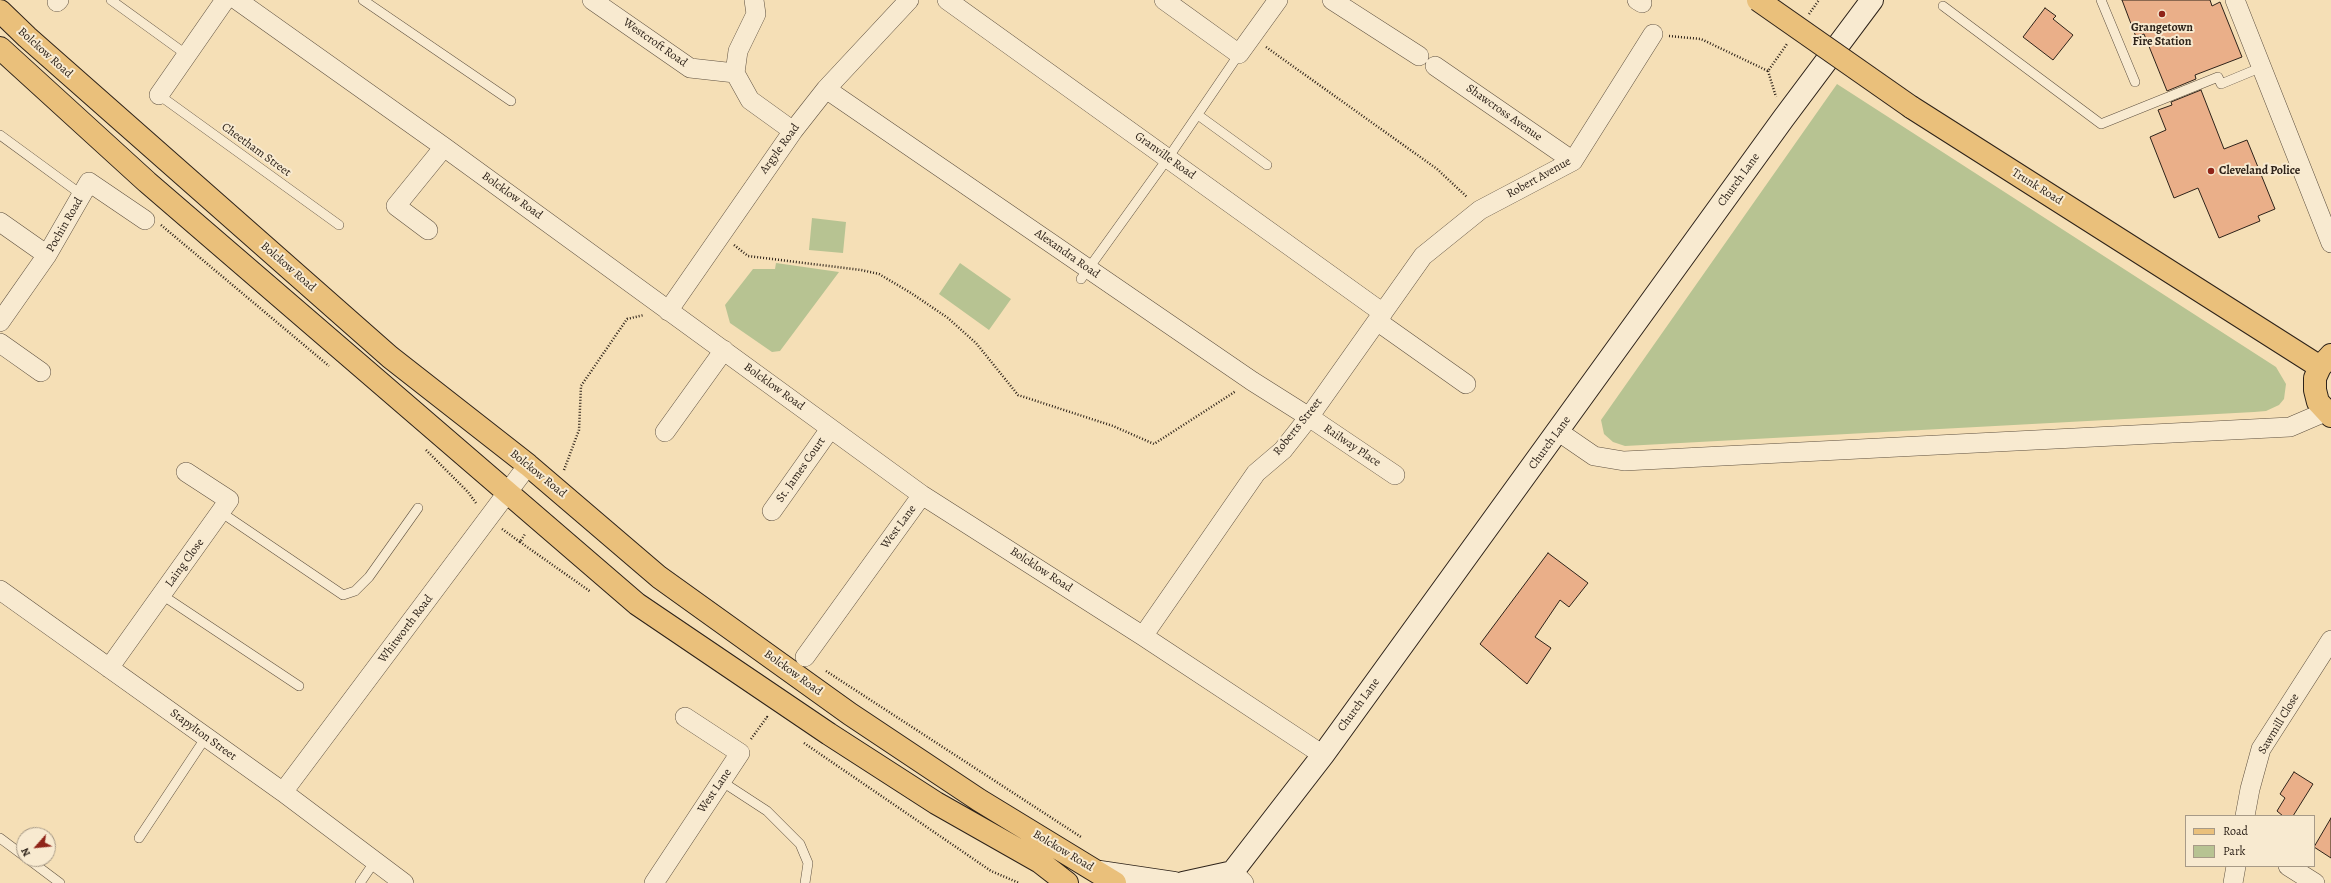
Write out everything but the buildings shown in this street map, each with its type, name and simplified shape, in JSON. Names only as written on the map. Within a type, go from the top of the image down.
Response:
[{"type":"main road","name":"Trunk Road","points":[[1758,0],[1911,107],[2325,361]]},
{"type":"main road","name":"Bolckow Road","points":[[0,11],[27,38],[390,357],[528,465],[659,577],[850,714],[979,800],[1108,878]]},
{"type":"main road","name":"Bolckow Road","points":[[0,48],[147,182],[637,604],[843,743],[936,803],[1040,862],[1067,883]]},
{"type":"main road","points":[[2325,361],[2315,378],[2315,390],[2318,402],[2328,414]]},
{"type":"street","points":[[159,95],[225,0]]},
{"type":"street","name":"Bolcklow Road","points":[[237,0],[656,300],[668,311],[724,350],[922,495],[1143,636],[1323,755]]},
{"type":"street","name":"Westcroft Road","points":[[592,0],[690,68],[736,73]]},
{"type":"street","points":[[754,0],[756,14],[738,50],[736,73],[750,100],[793,131]]},
{"type":"street","name":"Argyle Road","points":[[668,311],[720,234],[793,131],[826,89],[909,0]]},
{"type":"street","name":"Granville Road","points":[[946,0],[1168,158],[1380,317],[1466,384]]},
{"type":"street","points":[[1164,0],[1239,54],[1278,0]]},
{"type":"street","name":"Shawcross Avenue","points":[[1332,0],[1427,61],[1573,161]]},
{"type":"street","name":"Church Lane","points":[[1234,879],[1559,432],[1783,119],[1872,0]]},
{"type":"street","points":[[2235,0],[2331,243]]},
{"type":"street","name":"Robert Avenue","points":[[1423,256],[1480,210],[1573,161],[1653,34]]},
{"type":"street","name":"Alexandra Road","points":[[826,89],[1084,274],[1252,382],[1309,416]]},
{"type":"street","points":[[428,230],[396,206],[444,147]]},
{"type":"street","name":"Pochin Road","points":[[0,322],[47,255],[89,182],[145,220]]},
{"type":"street","points":[[0,222],[47,255]]},
{"type":"street","name":"Roberts Street","points":[[1143,636],[1256,473],[1283,450],[1423,256]]},
{"type":"street","points":[[0,343],[41,372]]},
{"type":"street","points":[[665,432],[724,350]]},
{"type":"street","points":[[1559,432],[1594,456],[1624,461],[2290,427],[2328,414]]},
{"type":"street","name":"Railway Place","points":[[1309,416],[1395,475]]},
{"type":"street","name":"St. James Court","points":[[772,511],[830,428]]},
{"type":"street","name":"Whitworth Road","points":[[283,792],[528,465]]},
{"type":"street","name":"Laing Close","points":[[110,668],[230,500],[186,472]]},
{"type":"street","name":"West Lane","points":[[805,657],[922,495]]},
{"type":"street","name":"Stapylton Street","points":[[0,590],[283,792],[404,883]]},
{"type":"street","name":"Sawmill Close","points":[[2245,815],[2261,749],[2331,640]]},
{"type":"street","points":[[685,717],[740,753]]},
{"type":"street","name":"West Lane","points":[[654,883],[740,753]]},
{"type":"street","points":[[2233,883],[2236,867]]},
{"type":"street","points":[[2290,867],[2314,883]]},
{"type":"street","points":[[1108,878],[1174,883]]},
{"type":"street","points":[[1183,883],[1234,879]]},
{"type":"lane","points":[[112,0],[187,55]]},
{"type":"lane","points":[[363,0],[511,101]]},
{"type":"lane","points":[[2101,0],[2135,82]]},
{"type":"lane","points":[[1943,6],[2101,124],[2218,77],[2221,84],[2262,67]]},
{"type":"lane","points":[[1084,274],[1168,158],[1239,54]]},
{"type":"lane","name":"Cheetham Street","points":[[159,95],[339,224]]},
{"type":"lane","points":[[1198,114],[1266,165]]},
{"type":"lane","points":[[0,135],[82,195]]},
{"type":"lane","points":[[222,513],[343,595],[355,591],[369,577],[418,508]]},
{"type":"lane","points":[[162,595],[299,686]]},
{"type":"lane","points":[[139,838],[206,737]]},
{"type":"lane","points":[[721,781],[767,811],[800,844],[808,863],[805,883]]},
{"type":"lane","points":[[0,838],[16,850]]},
{"type":"lane","points":[[360,883],[375,861]]},
{"type":"lane","points":[[39,867],[60,883]]},
{"type":"path","points":[[1805,19],[1819,0]]},
{"type":"path","points":[[1653,34],[1701,39],[1768,71],[1791,38]]},
{"type":"path","points":[[1252,37],[1437,169],[1480,210]]},
{"type":"path","points":[[720,234],[748,256],[861,270],[878,274],[911,293],[948,318],[976,342],[1018,395],[1113,426],[1154,444],[1252,382]]},
{"type":"path","points":[[805,657],[1082,838]]},
{"type":"path","points":[[740,753],[767,717],[774,722]]},
{"type":"path","points":[[800,740],[991,871],[1019,883]]},
{"type":"green space","points":[[1837,84],[2276,367],[2286,384],[2284,399],[2279,405],[2266,411],[2254,412],[1625,446],[1613,442],[1604,434],[1601,420]]},
{"type":"green space","points":[[812,218],[846,222],[843,253],[809,250]]},
{"type":"green space","points":[[776,263],[839,272],[780,351],[772,352],[730,323],[725,305],[753,269],[775,269]]},
{"type":"green space","points":[[960,263],[1011,299],[989,330],[939,294]]},
{"type":"place","name":"Grangetown Fire Station","points":[[2162,14]]},
{"type":"place","name":"Cleveland Police","points":[[2211,171]]}]
